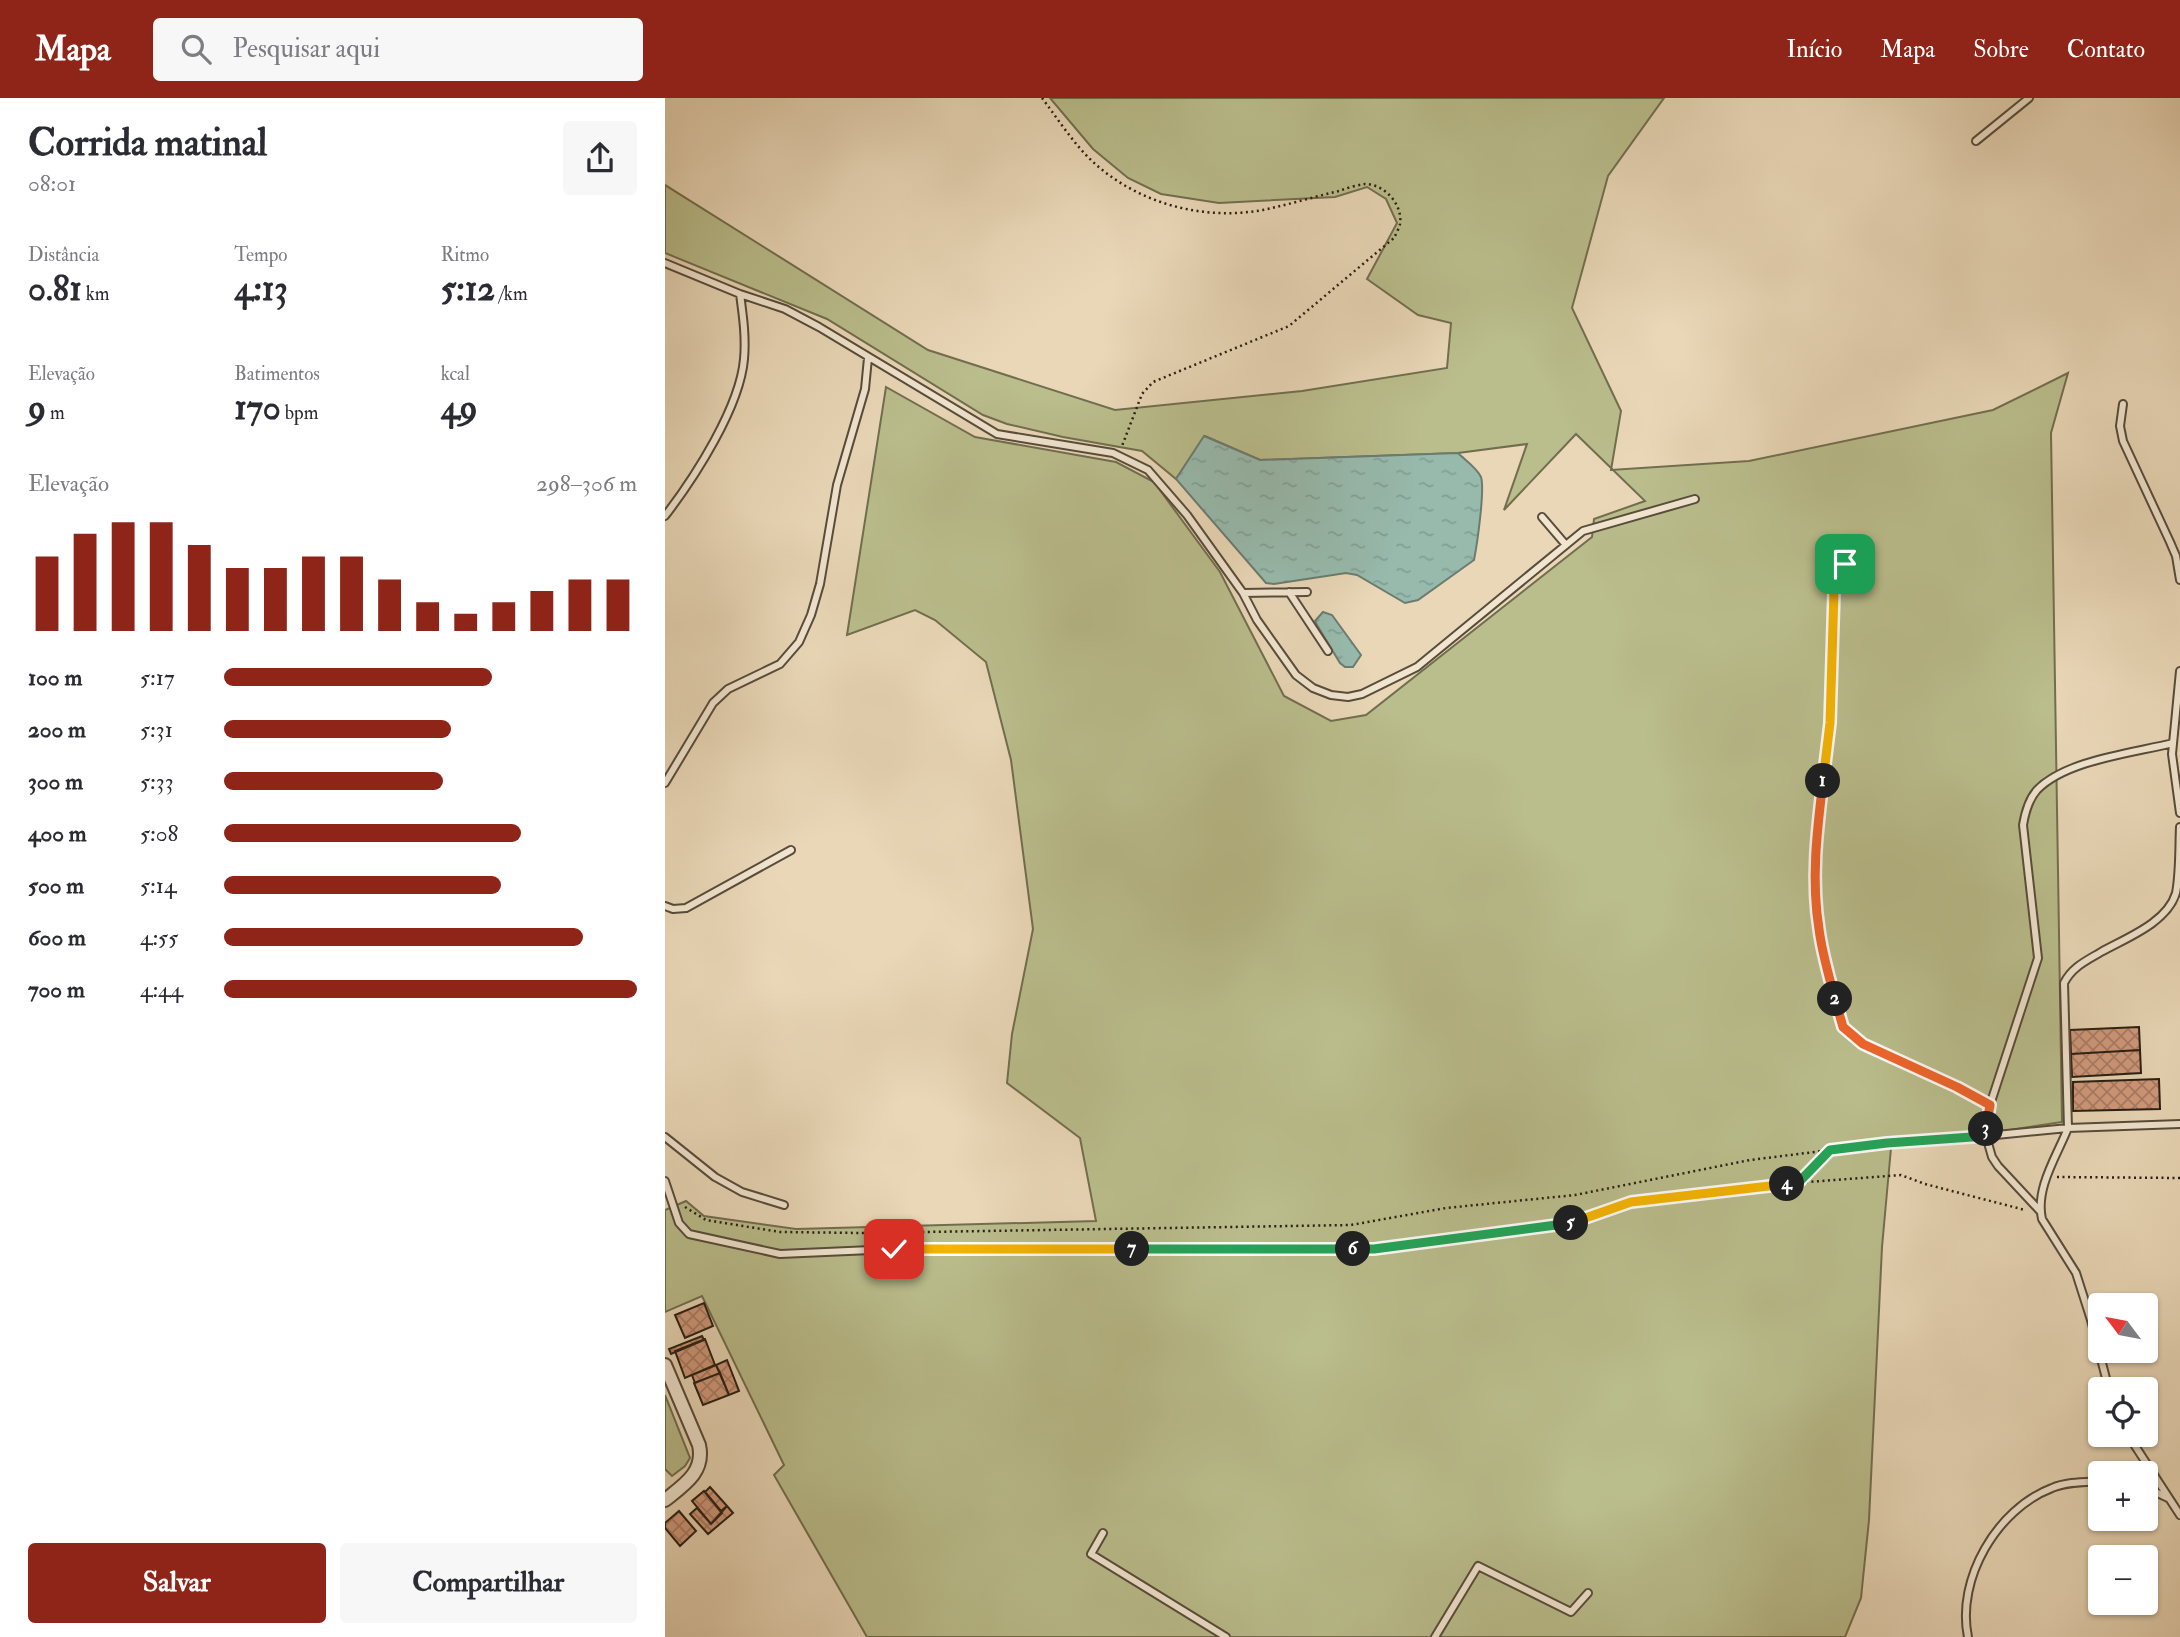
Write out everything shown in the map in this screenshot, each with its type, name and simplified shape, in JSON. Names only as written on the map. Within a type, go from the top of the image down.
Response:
[{"type":"street","points":[[665,1365],[702,1458],[698,1470],[665,1500]]},
{"type":"lane","points":[[1976,141],[2029,98]]},
{"type":"lane","points":[[665,263],[740,294],[785,309],[997,434],[1119,456],[1148,470],[1187,515],[1243,593],[1257,620],[1296,676],[1313,688],[1331,695],[1348,697],[1362,694],[1417,667],[1583,531],[1695,499]]},
{"type":"lane","points":[[665,516],[700,464],[728,414],[739,385],[745,338],[740,294]]},
{"type":"lane","points":[[665,783],[713,704],[728,689],[780,664],[799,642],[820,584],[837,485],[865,388],[869,358]]},
{"type":"lane","points":[[2123,404],[2120,426],[2123,440],[2173,549],[2180,580]]},
{"type":"lane","points":[[1542,517],[1566,545]]},
{"type":"lane","points":[[1853,555],[1845,564],[1834,591],[1830,723],[1815,847],[1819,930],[1837,1012],[1843,1027],[1863,1044],[1990,1105]]},
{"type":"lane","points":[[1289,592],[1328,651]]},
{"type":"lane","points":[[1243,593],[1307,592]]},
{"type":"lane","points":[[2180,671],[2173,743],[2173,774],[2180,813]]},
{"type":"lane","points":[[2040,1211],[1998,1166],[1992,1157],[1986,1136],[1990,1105],[2038,958],[2023,825],[2038,788],[2069,768],[2173,743]]},
{"type":"lane","points":[[2106,1377],[2075,1273],[2042,1219],[2040,1211],[2040,1197],[2069,1128],[2064,983],[2077,965],[2153,923],[2167,909],[2176,895],[2178,884],[2180,827]]},
{"type":"lane","points":[[665,906],[673,909],[686,908],[791,850]]},
{"type":"lane","points":[[1986,1136],[2069,1128],[2180,1124]]},
{"type":"lane","points":[[665,1137],[715,1177],[742,1192],[784,1205]]},
{"type":"lane","points":[[665,1181],[679,1223],[693,1237],[780,1254],[894,1249],[1374,1249],[1563,1225],[1631,1202],[1785,1184]]},
{"type":"lane","points":[[2136,1447],[2180,1514]]},
{"type":"lane","points":[[1968,1637],[1965,1610],[1968,1591],[1993,1534],[2021,1504],[2038,1494],[2055,1486],[2088,1482]]},
{"type":"lane","points":[[2158,1493],[2170,1499]]},
{"type":"lane","points":[[1104,1533],[1091,1554],[1227,1637]]},
{"type":"lane","points":[[1435,1637],[1478,1566],[1571,1612],[1588,1593]]},
{"type":"path","points":[[1042,98],[1093,162],[1122,183],[1162,203],[1201,211],[1243,212],[1268,209],[1363,184],[1388,193],[1400,212],[1400,224],[1394,238],[1289,326],[1153,382],[1142,394],[1119,456]]},
{"type":"path","points":[[669,1193],[691,1212],[706,1220],[780,1232],[1351,1225],[1446,1208],[1575,1195],[1750,1160],[1887,1143],[1986,1136]]},
{"type":"path","points":[[1798,1183],[1830,1150]]},
{"type":"path","points":[[1785,1184],[1901,1175],[2024,1210],[2040,1211]]},
{"type":"path","points":[[2048,1177],[2180,1178]]},
{"type":"green space","points":[[1050,98],[1664,98],[1608,176],[1572,308],[1621,411],[1611,468],[1576,434],[1504,510],[1527,444],[1458,453],[1260,460],[1205,436],[1176,479],[1142,451],[1063,437],[1007,424],[983,415],[827,319],[665,253],[665,185],[928,350],[1115,410],[1302,391],[1447,368],[1451,323],[1418,315],[1367,279],[1397,223],[1386,199],[1367,187],[1335,197],[1219,203],[1161,194],[1128,178],[1093,149]]},
{"type":"green space","points":[[2068,373],[2051,433],[2062,1122],[1891,1148],[1882,1247],[1869,1520],[1861,1598],[1845,1637],[867,1637],[774,1475],[784,1465],[702,1296],[665,1312],[665,1210],[686,1201],[704,1216],[796,1229],[1096,1221],[1080,1138],[1007,1083],[1012,1034],[1033,929],[1011,760],[986,662],[935,620],[915,610],[847,635],[886,387],[975,437],[1116,462],[1154,482],[1220,572],[1284,696],[1331,721],[1366,715],[1592,537],[1594,519],[1645,501],[1613,470],[1749,461],[1993,410]]},
{"type":"green space","points":[[665,1395],[690,1458],[685,1466],[672,1476],[665,1469]]},
{"type":"water","points":[[1204,436],[1260,460],[1458,453],[1481,477],[1479,531],[1474,560],[1418,600],[1405,603],[1357,575],[1346,573],[1266,583],[1176,479]]},
{"type":"water","points":[[1323,612],[1332,615],[1361,655],[1353,667],[1345,667],[1340,663],[1317,625],[1315,621]]},
{"type":"building","points":[[2139,1027],[2140,1050],[2071,1054],[2070,1030]]},
{"type":"building","points":[[2140,1050],[2141,1073],[2072,1077],[2071,1054]]},
{"type":"building","points":[[2159,1079],[2160,1109],[2073,1111],[2073,1082]]},
{"type":"building","points":[[704,1303],[713,1326],[685,1338],[675,1315]]},
{"type":"building","points":[[702,1336],[704,1340],[671,1354],[669,1349]]},
{"type":"building","points":[[705,1339],[715,1365],[685,1378],[675,1351]]},
{"type":"building","points":[[727,1360],[739,1391],[729,1395],[716,1365]]},
{"type":"building","points":[[716,1365],[720,1373],[695,1383],[692,1375]]},
{"type":"building","points":[[720,1373],[729,1395],[703,1405],[694,1383]]},
{"type":"building","points":[[710,1487],[727,1506],[721,1511],[705,1492]]},
{"type":"building","points":[[704,1491],[722,1513],[711,1524],[692,1501]]},
{"type":"building","points":[[727,1506],[733,1513],[708,1534],[690,1514],[697,1508],[711,1524]]},
{"type":"building","points":[[679,1511],[696,1531],[680,1546],[665,1528],[665,1523]]},
{"type":"route","points":[[894,1249],[1374,1249],[1563,1225],[1631,1202],[1798,1183],[1830,1150],[1986,1136],[1990,1105],[1863,1044],[1843,1027],[1837,1012],[1819,930],[1815,847],[1830,723],[1834,591],[1845,564]]}]
